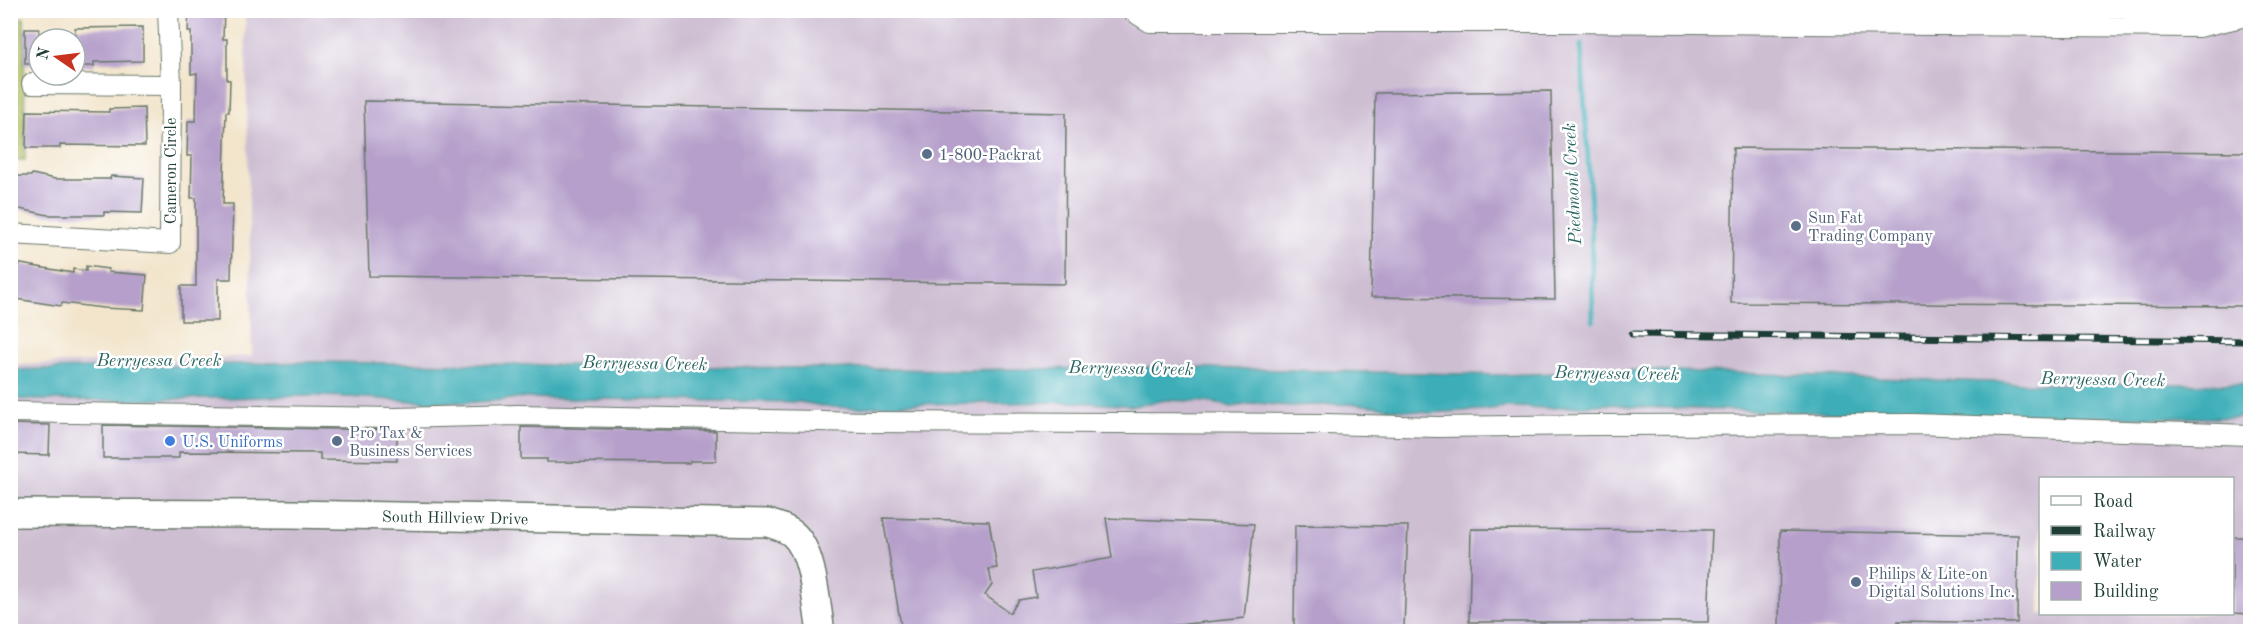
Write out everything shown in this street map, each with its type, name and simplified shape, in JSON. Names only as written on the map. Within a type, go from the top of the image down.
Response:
[{"type":"street","name":"Cameron Circle","points":[[10,234],[170,243],[171,85],[168,10]]},
{"type":"street","points":[[1131,10],[1150,21],[2199,27],[2250,15]]},
{"type":"street","points":[[87,84],[171,85]]},
{"type":"street","points":[[10,412],[396,418],[518,415],[868,422],[1315,424],[1437,428],[1591,424],[1914,424],[2250,435]]},
{"type":"street","name":"South Hillview Drive","points":[[10,513],[290,514],[768,523],[788,531],[802,544],[808,556],[821,632]]},
{"type":"shaded area","points":[[245,11],[2250,11],[2250,631],[11,631],[10,365],[252,356]]},
{"type":"green space","points":[[10,18],[24,18],[25,160],[11,160]]},
{"type":"water","name":"Berryessa Creek","points":[[311,362],[958,370],[1158,367],[1503,375],[1644,370],[2052,384],[2228,384],[2250,385],[2250,418],[2074,417],[2036,419],[1632,407],[1611,404],[1551,408],[1504,407],[1429,413],[1355,404],[1286,406],[1257,403],[1232,407],[1209,402],[1166,400],[1133,406],[1076,402],[904,404],[858,408],[828,407],[800,402],[517,398],[466,402],[312,396],[124,400],[11,399],[11,370]]},
{"type":"building","points":[[189,10],[224,10],[223,39],[227,39],[227,80],[230,80],[229,112],[226,112],[223,204],[233,204],[231,279],[218,279],[218,321],[181,321],[181,286],[196,286],[196,198],[191,198],[192,156],[187,156],[188,121],[196,121],[197,73],[191,74]]},
{"type":"building","points":[[143,27],[143,61],[94,62],[94,66],[87,66],[87,28]]},
{"type":"building","points":[[25,29],[27,29],[27,64],[25,64]]},
{"type":"building","points":[[1551,91],[1555,299],[1371,297],[1375,93]]},
{"type":"building","points":[[364,101],[1066,113],[1065,284],[369,276]]},
{"type":"building","points":[[144,108],[145,146],[60,145],[60,148],[26,148],[27,111],[109,112],[109,109]]},
{"type":"building","points":[[1733,148],[2250,152],[2250,306],[1731,303]]},
{"type":"building","points":[[32,174],[55,179],[110,179],[111,176],[144,178],[142,213],[104,212],[104,215],[48,215],[10,207],[10,176],[31,176]]},
{"type":"building","points":[[10,262],[73,273],[73,269],[86,271],[86,266],[108,269],[108,272],[147,275],[144,310],[62,303],[61,306],[10,298]]},
{"type":"building","points":[[10,424],[50,425],[49,455],[10,454]]},
{"type":"building","points":[[103,425],[397,430],[397,461],[320,460],[320,453],[179,452],[179,458],[103,458]]},
{"type":"building","points":[[521,427],[716,431],[716,461],[690,461],[689,463],[547,462],[547,459],[521,459]]},
{"type":"building","points":[[883,518],[989,521],[997,568],[989,569],[992,585],[985,595],[1010,613],[1019,600],[1036,597],[1032,572],[1112,558],[1106,518],[1254,524],[1244,618],[1108,632],[902,632]]},
{"type":"building","points":[[1295,525],[1408,526],[1404,627],[1357,632],[1294,632]]},
{"type":"building","points":[[1471,529],[1712,530],[1708,622],[1469,622]]},
{"type":"building","points":[[1780,531],[2018,535],[2017,623],[1898,621],[1898,630],[1779,628]]},
{"type":"building","points":[[2234,537],[2250,537],[2250,614],[2234,613]]},
{"type":"waterway","name":"Piedmont Creek","points":[[1581,45],[1591,207],[1593,321]]},
{"type":"railway","points":[[1632,334],[2250,341]]},
{"type":"place","name":"1-800-Packrat","points":[[927,154]]},
{"type":"place","name":"Sun Fat Trading Company","points":[[1796,226]]},
{"type":"place","name":"U.S. Uniforms","points":[[170,441]]},
{"type":"place","name":"Pro Tax & Business Services","points":[[337,441]]},
{"type":"place","name":"Philips & Lite-on Digital Solutions Inc.","points":[[1856,582]]}]
